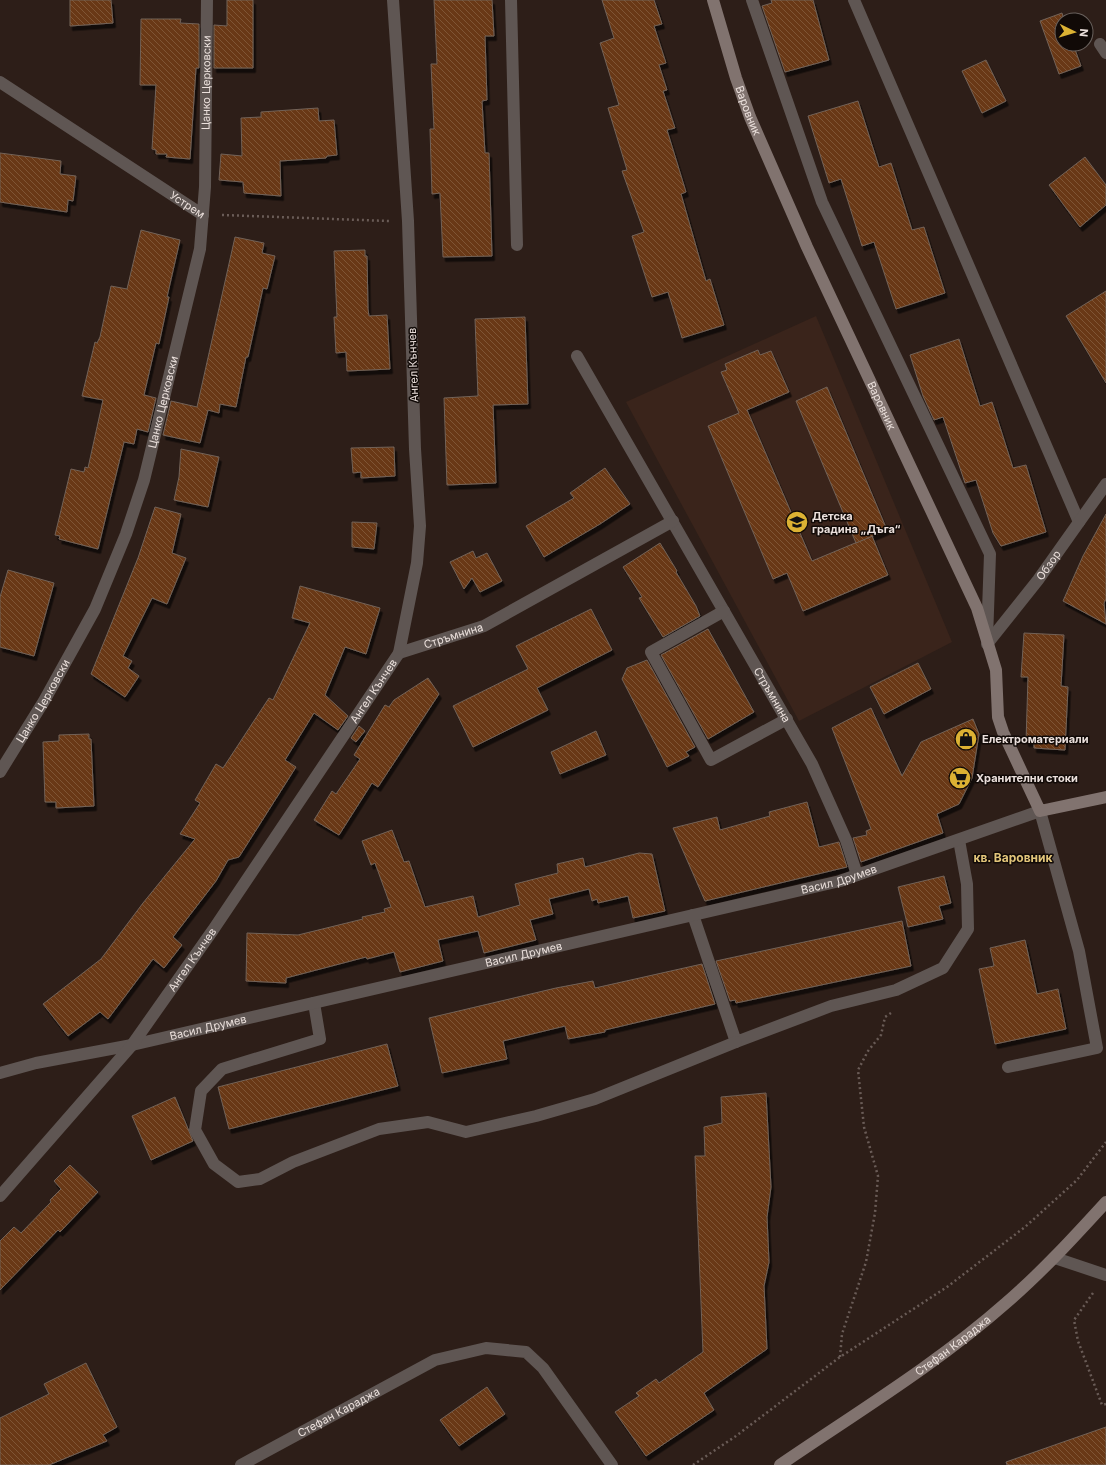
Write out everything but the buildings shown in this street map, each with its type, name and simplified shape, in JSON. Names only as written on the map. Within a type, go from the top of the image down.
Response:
[{"type":"street","name":"Цанко Церковски","points":[[0,772],[44,701],[96,609],[126,534],[150,457],[200,249],[203,215],[207,0]]},
{"type":"street","name":"Ангел Кънчев","points":[[0,1196],[132,1045],[213,930],[399,654],[409,613],[417,563],[420,526],[415,449],[408,221],[394,0]]},
{"type":"street","points":[[511,0],[518,245]]},
{"type":"street","name":"Варовник","points":[[713,0],[736,78],[750,117],[807,247],[977,608],[996,670],[998,717],[1040,811]]},
{"type":"street","points":[[752,0],[822,202],[990,554],[987,644]]},
{"type":"street","points":[[854,0],[1079,522]]},
{"type":"street","name":"Устрем","points":[[0,82],[203,215]]},
{"type":"street","name":"Стръмнина","points":[[577,356],[812,764],[846,840],[858,875]]},
{"type":"street","name":"Обзор","points":[[987,644],[1038,580],[1106,484]]},
{"type":"street","name":"Стръмнина","points":[[399,654],[484,626],[672,521]]},
{"type":"street","points":[[724,610],[651,652],[711,760],[787,719]]},
{"type":"street","name":"Васил Друмев","points":[[0,1073],[36,1063],[132,1045],[840,881],[1040,811],[1106,798]]},
{"type":"street","points":[[1008,1067],[1097,1048],[1080,951],[1040,811]]},
{"type":"street","points":[[314,1003],[320,1039],[222,1069],[201,1091],[196,1130],[214,1164],[238,1182],[260,1178],[293,1162],[379,1130],[428,1122],[466,1132],[536,1116],[595,1099],[736,1042],[831,1006],[896,990],[943,968],[968,929],[967,884],[960,840]]},
{"type":"street","points":[[693,915],[736,1042]]},
{"type":"street","name":"Стефан Караджа","points":[[780,1465],[927,1366],[1006,1304],[1055,1258],[1106,1202]]},
{"type":"street","points":[[1055,1258],[1106,1275]]},
{"type":"street","name":"Стефан Караджа","points":[[241,1465],[435,1360],[486,1348],[526,1352],[543,1368],[612,1465]]},
{"type":"path","name":"Устрем","points":[[203,215],[408,221]]},
{"type":"path","points":[[840,1357],[842,1334],[866,1262],[875,1213],[878,1176],[864,1127],[858,1070],[868,1051],[881,1035],[885,1017],[896,1010]]},
{"type":"path","points":[[693,1465],[736,1436],[840,1357],[947,1287],[1025,1227],[1077,1180],[1106,1142]]},
{"type":"path","points":[[1096,1291],[1091,1294],[1074,1320],[1078,1341],[1102,1405],[1106,1404]]},
{"type":"shaded area","name":"Детска градина „Дъга“","points":[[816,316],[952,642],[799,721],[626,402]]},
{"type":"place","name":"Детска градина „Дъга“","points":[[797,522]]},
{"type":"place","name":"Електроматериали","points":[[966,739]]},
{"type":"place","name":"Хранителни стоки","points":[[960,778]]},
{"type":"district","name":"кв. Варовник","points":[[1013,858]]}]
